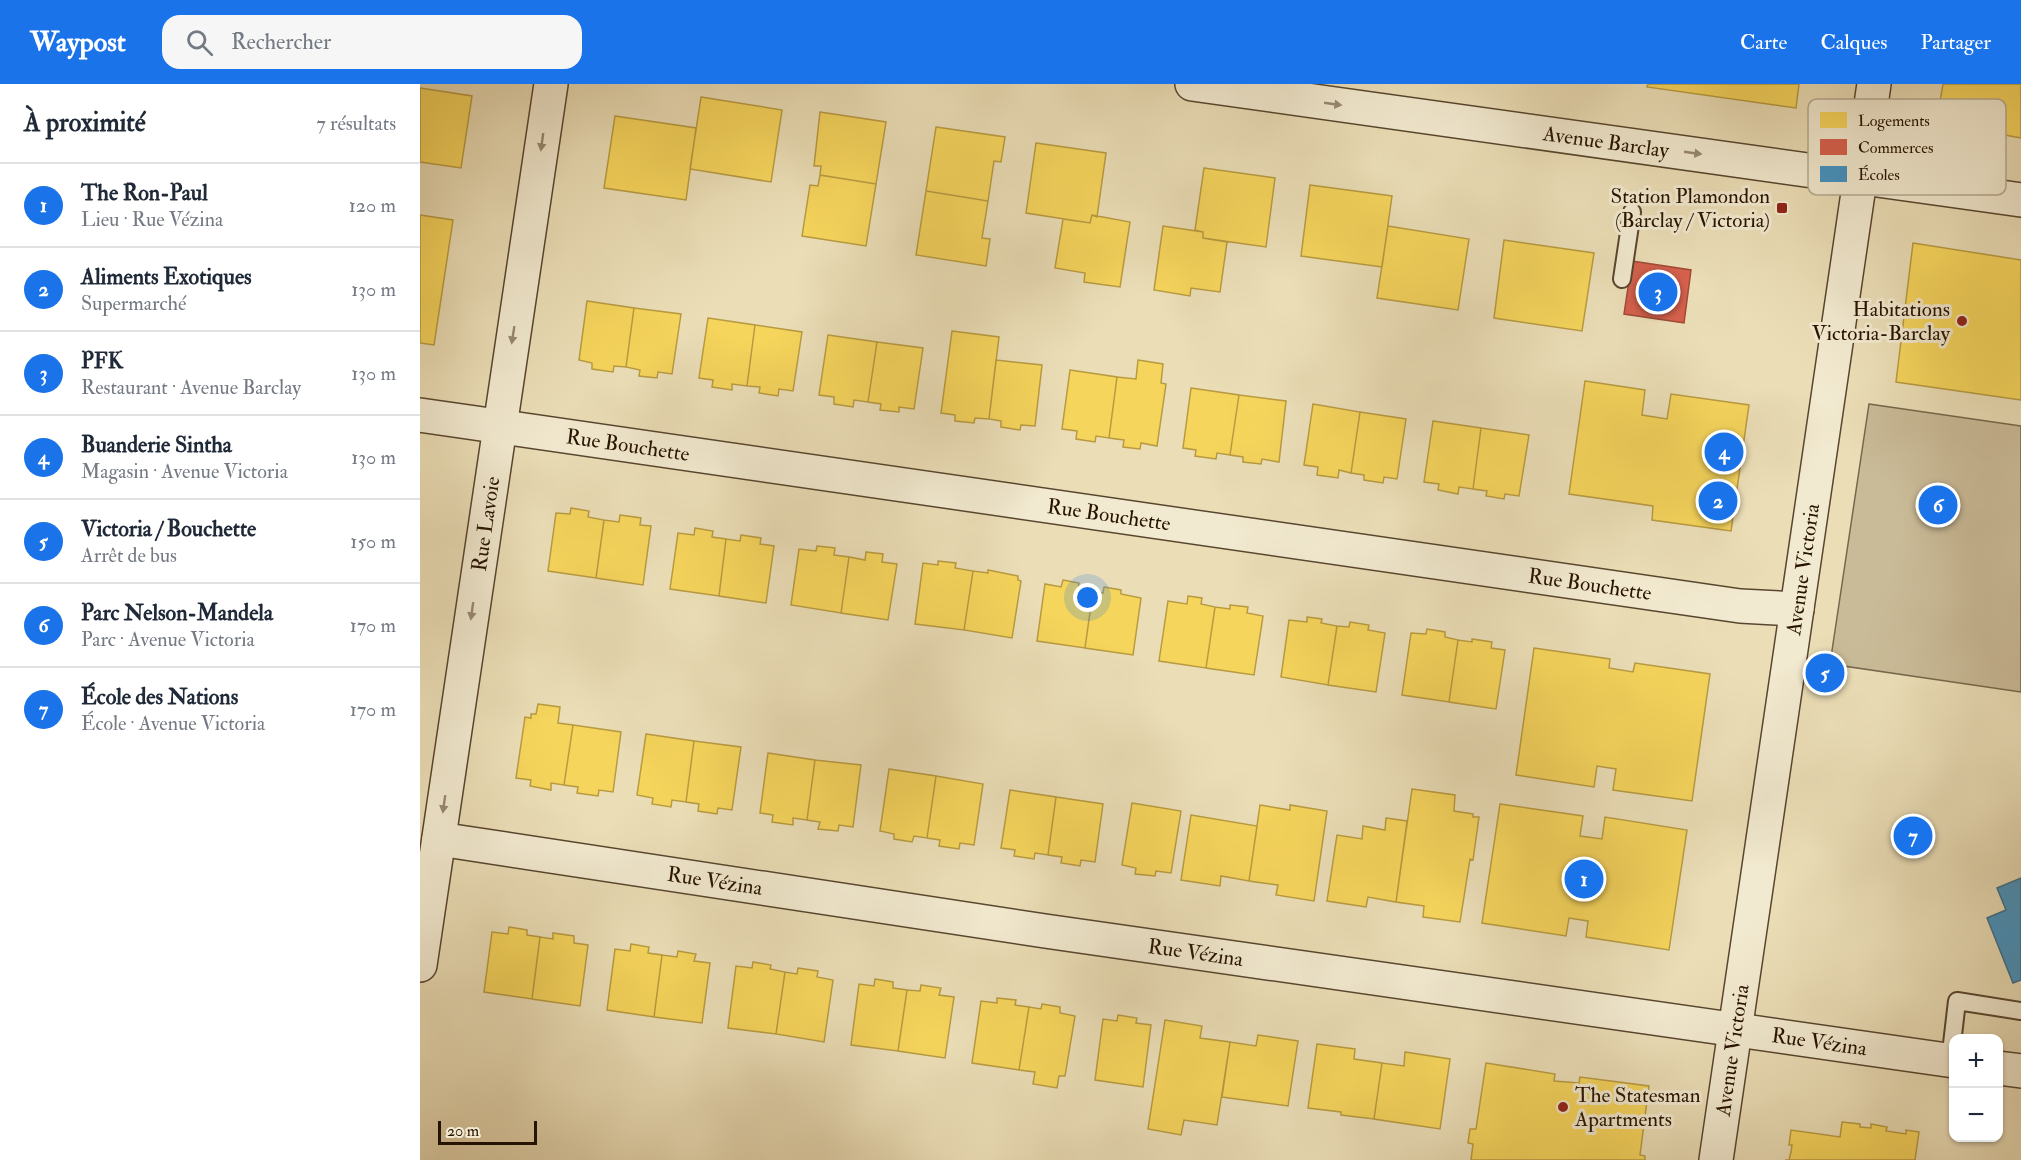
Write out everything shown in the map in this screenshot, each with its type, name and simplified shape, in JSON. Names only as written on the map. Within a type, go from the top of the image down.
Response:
[{"type":"street","name":"Rue Lavoie","points":[[420,965],[550,84]]},
{"type":"street","name":"Avenue Barclay","points":[[1192,84],[1808,171]]},
{"type":"street","name":"Avenue Victoria","points":[[1872,99],[1874,84]]},
{"type":"street","name":"Avenue Victoria","points":[[1716,1160],[1858,195]]},
{"type":"street","name":"Avenue Barclay","points":[[1984,195],[2021,200]]},
{"type":"street","name":"Rue Bouchette","points":[[420,415],[1740,606],[1797,609]]},
{"type":"street","name":"Rue Vézina","points":[[439,839],[1045,931],[1949,1061]]},
{"type":"street","points":[[2003,1069],[2021,1071]]},
{"type":"lane","points":[[1622,279],[1632,212]]},
{"type":"lane","points":[[1954,1034],[1957,1001],[2021,1011]]},
{"type":"shaded area","points":[[1869,404],[2021,426],[2021,692],[1830,664]]},
{"type":"building: Logements","points":[[1648,84],[1799,84],[1796,108],[1647,87]]},
{"type":"building: Logements","points":[[1943,84],[2021,84],[2021,138],[2006,135],[2006,99],[1940,99]]},
{"type":"building: Logements","points":[[420,88],[472,96],[461,168],[420,162]]},
{"type":"building: Logements","points":[[701,97],[782,110],[771,182],[690,169]]},
{"type":"building: Logements","points":[[820,112],[886,122],[876,184],[820,175],[821,166],[814,166]]},
{"type":"building: Logements","points":[[615,116],[696,128],[686,200],[604,188]]},
{"type":"building: Logements","points":[[936,127],[1005,137],[1001,162],[994,161],[988,201],[926,191]]},
{"type":"building: Logements","points":[[1036,143],[1106,153],[1097,217],[1092,215],[1090,223],[1026,213]]},
{"type":"building: Logements","points":[[1204,168],[1275,178],[1266,247],[1203,238],[1203,232],[1195,230]]},
{"type":"building: Logements","points":[[820,175],[876,184],[866,246],[802,236],[810,185],[818,186]]},
{"type":"building: Logements","points":[[1310,185],[1392,196],[1382,267],[1301,256]]},
{"type":"building: Logements","points":[[926,191],[988,201],[982,238],[990,239],[986,266],[916,255]]},
{"type":"building: Logements","points":[[420,215],[453,220],[434,345],[420,343]]},
{"type":"building: Logements","points":[[1092,215],[1130,222],[1120,287],[1084,282],[1085,273],[1055,268],[1063,219],[1090,223]]},
{"type":"building: Logements","points":[[1163,226],[1203,232],[1203,238],[1227,242],[1220,292],[1191,288],[1190,296],[1154,290]]},
{"type":"building: Logements","points":[[1388,226],[1469,239],[1458,310],[1377,298]]},
{"type":"building: Logements","points":[[1504,240],[1594,253],[1582,331],[1494,318]]},
{"type":"building: Logements","name":"Habitations Victoria-Barclay","points":[[1913,243],[2021,260],[2021,400],[1896,382]]},
{"type":"building: Logements","points":[[587,301],[634,308],[626,367],[614,366],[613,372],[592,369],[592,363],[579,360]]},
{"type":"building: Logements","points":[[634,308],[681,314],[672,374],[658,372],[657,378],[639,376],[640,370],[626,367]]},
{"type":"building: Logements","points":[[708,318],[755,325],[747,386],[732,384],[732,390],[712,387],[713,380],[699,378]]},
{"type":"building: Logements","points":[[755,325],[802,332],[793,391],[779,389],[778,396],[759,393],[760,387],[747,386]]},
{"type":"building: Logements","points":[[952,331],[999,337],[989,419],[975,418],[974,423],[955,421],[955,415],[941,413]]},
{"type":"building: Logements","points":[[828,335],[877,342],[868,402],[854,400],[853,407],[834,404],[834,397],[819,395]]},
{"type":"building: Logements","points":[[877,342],[923,348],[914,409],[899,407],[899,412],[880,410],[881,404],[868,402]]},
{"type":"building: Logements","points":[[996,360],[1042,365],[1035,426],[1021,425],[1020,430],[1001,427],[1001,421],[989,419]]},
{"type":"building: Logements","points":[[1138,360],[1163,364],[1161,383],[1166,384],[1157,446],[1141,443],[1140,449],[1123,447],[1124,440],[1109,438],[1117,377],[1136,379]]},
{"type":"building: Logements","points":[[1070,370],[1117,377],[1109,438],[1096,436],[1095,442],[1076,439],[1077,431],[1062,429]]},
{"type":"building: Logements","points":[[1585,381],[1645,390],[1642,415],[1667,419],[1671,394],[1749,405],[1731,531],[1652,520],[1653,506],[1569,494]]},
{"type":"building: Logements","points":[[1191,388],[1239,395],[1230,455],[1217,453],[1216,459],[1195,456],[1196,450],[1183,448]]},
{"type":"building: Logements","points":[[1239,395],[1286,401],[1279,462],[1262,459],[1261,464],[1243,462],[1243,457],[1230,455]]},
{"type":"building: Logements","points":[[1313,404],[1360,412],[1351,473],[1339,470],[1338,478],[1317,475],[1318,467],[1304,465]]},
{"type":"building: Logements","points":[[1360,412],[1406,419],[1397,479],[1384,477],[1383,483],[1364,480],[1364,475],[1351,473]]},
{"type":"building: Logements","points":[[1433,421],[1481,428],[1473,489],[1459,487],[1458,494],[1438,490],[1439,484],[1424,482]]},
{"type":"building: Logements","points":[[1481,428],[1529,435],[1519,496],[1505,494],[1504,499],[1486,496],[1487,491],[1473,489]]},
{"type":"building: Logements","points":[[571,508],[589,511],[588,517],[604,520],[596,578],[548,571],[556,513],[570,514]]},
{"type":"building: Logements","points":[[620,515],[641,518],[640,525],[651,526],[643,585],[596,578],[604,520],[619,522]]},
{"type":"building: Logements","points":[[695,528],[713,531],[712,537],[726,539],[719,596],[670,589],[678,533],[694,535]]},
{"type":"building: Logements","points":[[741,535],[761,538],[760,544],[774,546],[766,603],[719,596],[726,539],[740,541]]},
{"type":"building: Logements","points":[[817,546],[835,548],[834,555],[849,557],[841,613],[791,605],[799,549],[816,551]]},
{"type":"building: Logements","points":[[866,552],[883,554],[882,562],[897,564],[888,620],[841,613],[849,557],[865,560]]},
{"type":"building: Logements","points":[[938,561],[956,563],[955,568],[973,571],[964,630],[915,624],[923,563],[938,565]]},
{"type":"building: Logements","points":[[988,570],[1018,576],[1018,580],[1021,581],[1012,638],[964,630],[973,571],[988,573]]},
{"type":"building: Logements","points":[[1063,580],[1079,583],[1078,589],[1093,591],[1085,648],[1037,641],[1045,584],[1061,587]]},
{"type":"building: Logements","points":[[1104,587],[1121,590],[1121,594],[1141,598],[1133,655],[1085,648],[1093,591],[1103,593]]},
{"type":"building: Logements","points":[[1188,596],[1202,598],[1201,604],[1215,607],[1206,668],[1159,661],[1168,601],[1187,604]]},
{"type":"building: Logements","points":[[1230,605],[1248,607],[1247,613],[1263,616],[1254,675],[1206,668],[1215,607],[1230,609]]},
{"type":"building: Logements","points":[[1307,617],[1322,619],[1321,623],[1337,626],[1328,685],[1281,677],[1289,620],[1307,622]]},
{"type":"building: Logements","points":[[1350,622],[1369,625],[1368,630],[1385,633],[1376,692],[1328,685],[1337,626],[1349,627]]},
{"type":"building: Logements","points":[[1427,629],[1445,632],[1445,637],[1458,640],[1449,702],[1402,695],[1411,633],[1426,634]]},
{"type":"building: Logements","points":[[1472,639],[1492,642],[1491,648],[1505,650],[1496,709],[1449,702],[1458,640],[1472,642]]},
{"type":"building: Logements","points":[[1534,648],[1610,659],[1609,668],[1633,672],[1635,663],[1710,674],[1692,801],[1613,790],[1616,769],[1597,766],[1594,787],[1516,775]]},
{"type":"building: Logements","points":[[538,704],[560,707],[558,723],[573,725],[564,785],[551,783],[551,790],[530,786],[531,780],[516,778],[525,717],[531,718],[531,714],[536,714]]},
{"type":"building: Logements","points":[[573,725],[621,732],[613,792],[599,790],[598,796],[577,793],[578,787],[564,785]]},
{"type":"building: Logements","points":[[646,734],[694,741],[686,802],[672,800],[671,807],[652,804],[653,798],[637,795]]},
{"type":"building: Logements","points":[[694,741],[741,747],[732,810],[718,808],[717,814],[698,811],[699,804],[686,802]]},
{"type":"building: Logements","points":[[768,753],[815,760],[807,820],[793,818],[793,825],[772,822],[773,815],[760,813]]},
{"type":"building: Logements","points":[[815,760],[861,765],[853,827],[839,825],[838,831],[818,829],[820,822],[807,820]]},
{"type":"building: Logements","points":[[889,769],[936,776],[927,838],[914,836],[912,842],[894,839],[894,834],[880,831]]},
{"type":"building: Logements","points":[[936,776],[983,784],[974,845],[960,843],[959,849],[939,846],[940,840],[927,838]]},
{"type":"building: Logements","points":[[1412,789],[1455,795],[1454,811],[1479,817],[1460,922],[1423,917],[1424,906],[1396,902]]},
{"type":"building: Logements","points":[[1010,790],[1056,797],[1048,855],[1035,853],[1034,859],[1014,856],[1015,850],[1001,848]]},
{"type":"building: Logements","points":[[1056,797],[1103,804],[1095,862],[1081,860],[1080,866],[1061,863],[1062,857],[1048,855]]},
{"type":"building: Logements","points":[[1132,803],[1181,811],[1171,873],[1156,871],[1155,876],[1135,874],[1136,868],[1122,865]]},
{"type":"building: Logements","points":[[1500,804],[1583,816],[1580,836],[1602,839],[1605,817],[1687,830],[1669,950],[1586,937],[1588,921],[1569,918],[1566,936],[1482,923]]},
{"type":"building: Logements","points":[[1260,805],[1290,810],[1290,805],[1327,811],[1314,901],[1276,895],[1278,885],[1249,881]]},
{"type":"building: Logements","points":[[1191,815],[1257,826],[1249,881],[1221,876],[1220,886],[1181,880]]},
{"type":"building: Logements","points":[[1386,818],[1407,821],[1396,902],[1368,897],[1366,907],[1327,901],[1337,835],[1362,839],[1363,826],[1385,830]]},
{"type":"building: Logements","points":[[509,927],[527,930],[527,935],[540,937],[532,999],[484,992],[492,932],[508,934]]},
{"type":"building: Logements","points":[[553,933],[574,936],[574,943],[588,945],[580,1006],[532,999],[540,937],[553,939]]},
{"type":"building: Logements","points":[[631,944],[649,947],[648,953],[662,955],[654,1017],[607,1010],[615,949],[630,951]]},
{"type":"building: Logements","points":[[678,951],[696,954],[694,961],[710,963],[702,1023],[654,1017],[662,955],[677,957]]},
{"type":"building: Logements","points":[[753,962],[771,965],[770,969],[785,972],[776,1034],[728,1028],[736,966],[752,968]]},
{"type":"building: Logements","points":[[798,968],[818,971],[817,977],[833,980],[824,1042],[776,1034],[785,972],[797,974]]},
{"type":"building: Logements","points":[[875,979],[893,982],[893,988],[907,990],[898,1051],[851,1045],[859,984],[874,986]]},
{"type":"building: Logements","points":[[921,985],[941,988],[939,995],[954,997],[945,1058],[898,1051],[907,990],[920,991]]},
{"type":"building: Logements","points":[[997,998],[1016,1000],[1015,1005],[1029,1007],[1019,1070],[972,1063],[981,1001],[997,1003]]},
{"type":"building: Logements","points":[[1042,1004],[1060,1007],[1060,1013],[1075,1016],[1065,1076],[1059,1076],[1057,1088],[1033,1084],[1035,1072],[1019,1070],[1029,1007],[1041,1009]]},
{"type":"building: Logements","points":[[1118,1015],[1137,1018],[1136,1023],[1151,1025],[1143,1087],[1095,1080],[1103,1019],[1117,1021]]},
{"type":"building: Logements","points":[[1165,1020],[1202,1026],[1200,1038],[1230,1042],[1217,1125],[1184,1120],[1181,1135],[1148,1129]]},
{"type":"building: Logements","points":[[1258,1035],[1298,1041],[1288,1106],[1222,1097],[1230,1042],[1256,1046]]},
{"type":"building: Logements","points":[[1317,1044],[1355,1049],[1354,1059],[1382,1063],[1374,1119],[1308,1108]]},
{"type":"building: Logements","points":[[1405,1052],[1450,1059],[1440,1129],[1374,1119],[1382,1063],[1404,1066]]},
{"type":"building: Logements","name":"The Statesman Apartments","points":[[1486,1063],[1555,1074],[1554,1081],[1579,1083],[1580,1077],[1649,1086],[1640,1155],[1645,1156],[1645,1160],[1471,1160],[1473,1144],[1468,1143],[1470,1129],[1476,1129]]},
{"type":"building: Logements","points":[[1842,1122],[1860,1124],[1860,1127],[1871,1128],[1871,1124],[1887,1127],[1886,1131],[1906,1134],[1906,1130],[1919,1132],[1915,1160],[1789,1160],[1792,1145],[1789,1145],[1791,1130],[1840,1137]]},
{"type":"building: Commerces","points":[[1632,261],[1691,270],[1684,323],[1624,314]]},
{"type":"building: Écoles","points":[[2021,878],[2021,980],[2013,983],[1987,918],[2006,910],[1997,888]]},
{"type":"place","name":"Station Plamondon (Barclay / Victoria)","points":[[1782,208]]},
{"type":"place","name":"PFK","points":[[1658,292]]},
{"type":"place","name":"Habitations Victoria-Barclay","points":[[1962,321]]},
{"type":"place","name":"Buanderie Sintha","points":[[1724,452]]},
{"type":"place","name":"Aliments Exotiques","points":[[1718,501]]},
{"type":"place","name":"Parc Nelson-Mandela","points":[[1938,505]]},
{"type":"place","name":"Victoria / Bouchette","points":[[1825,673]]},
{"type":"place","name":"École des Nations","points":[[1913,836]]},
{"type":"place","name":"The Ron-Paul","points":[[1584,879]]},
{"type":"place","name":"The Statesman Apartments","points":[[1563,1107]]}]
